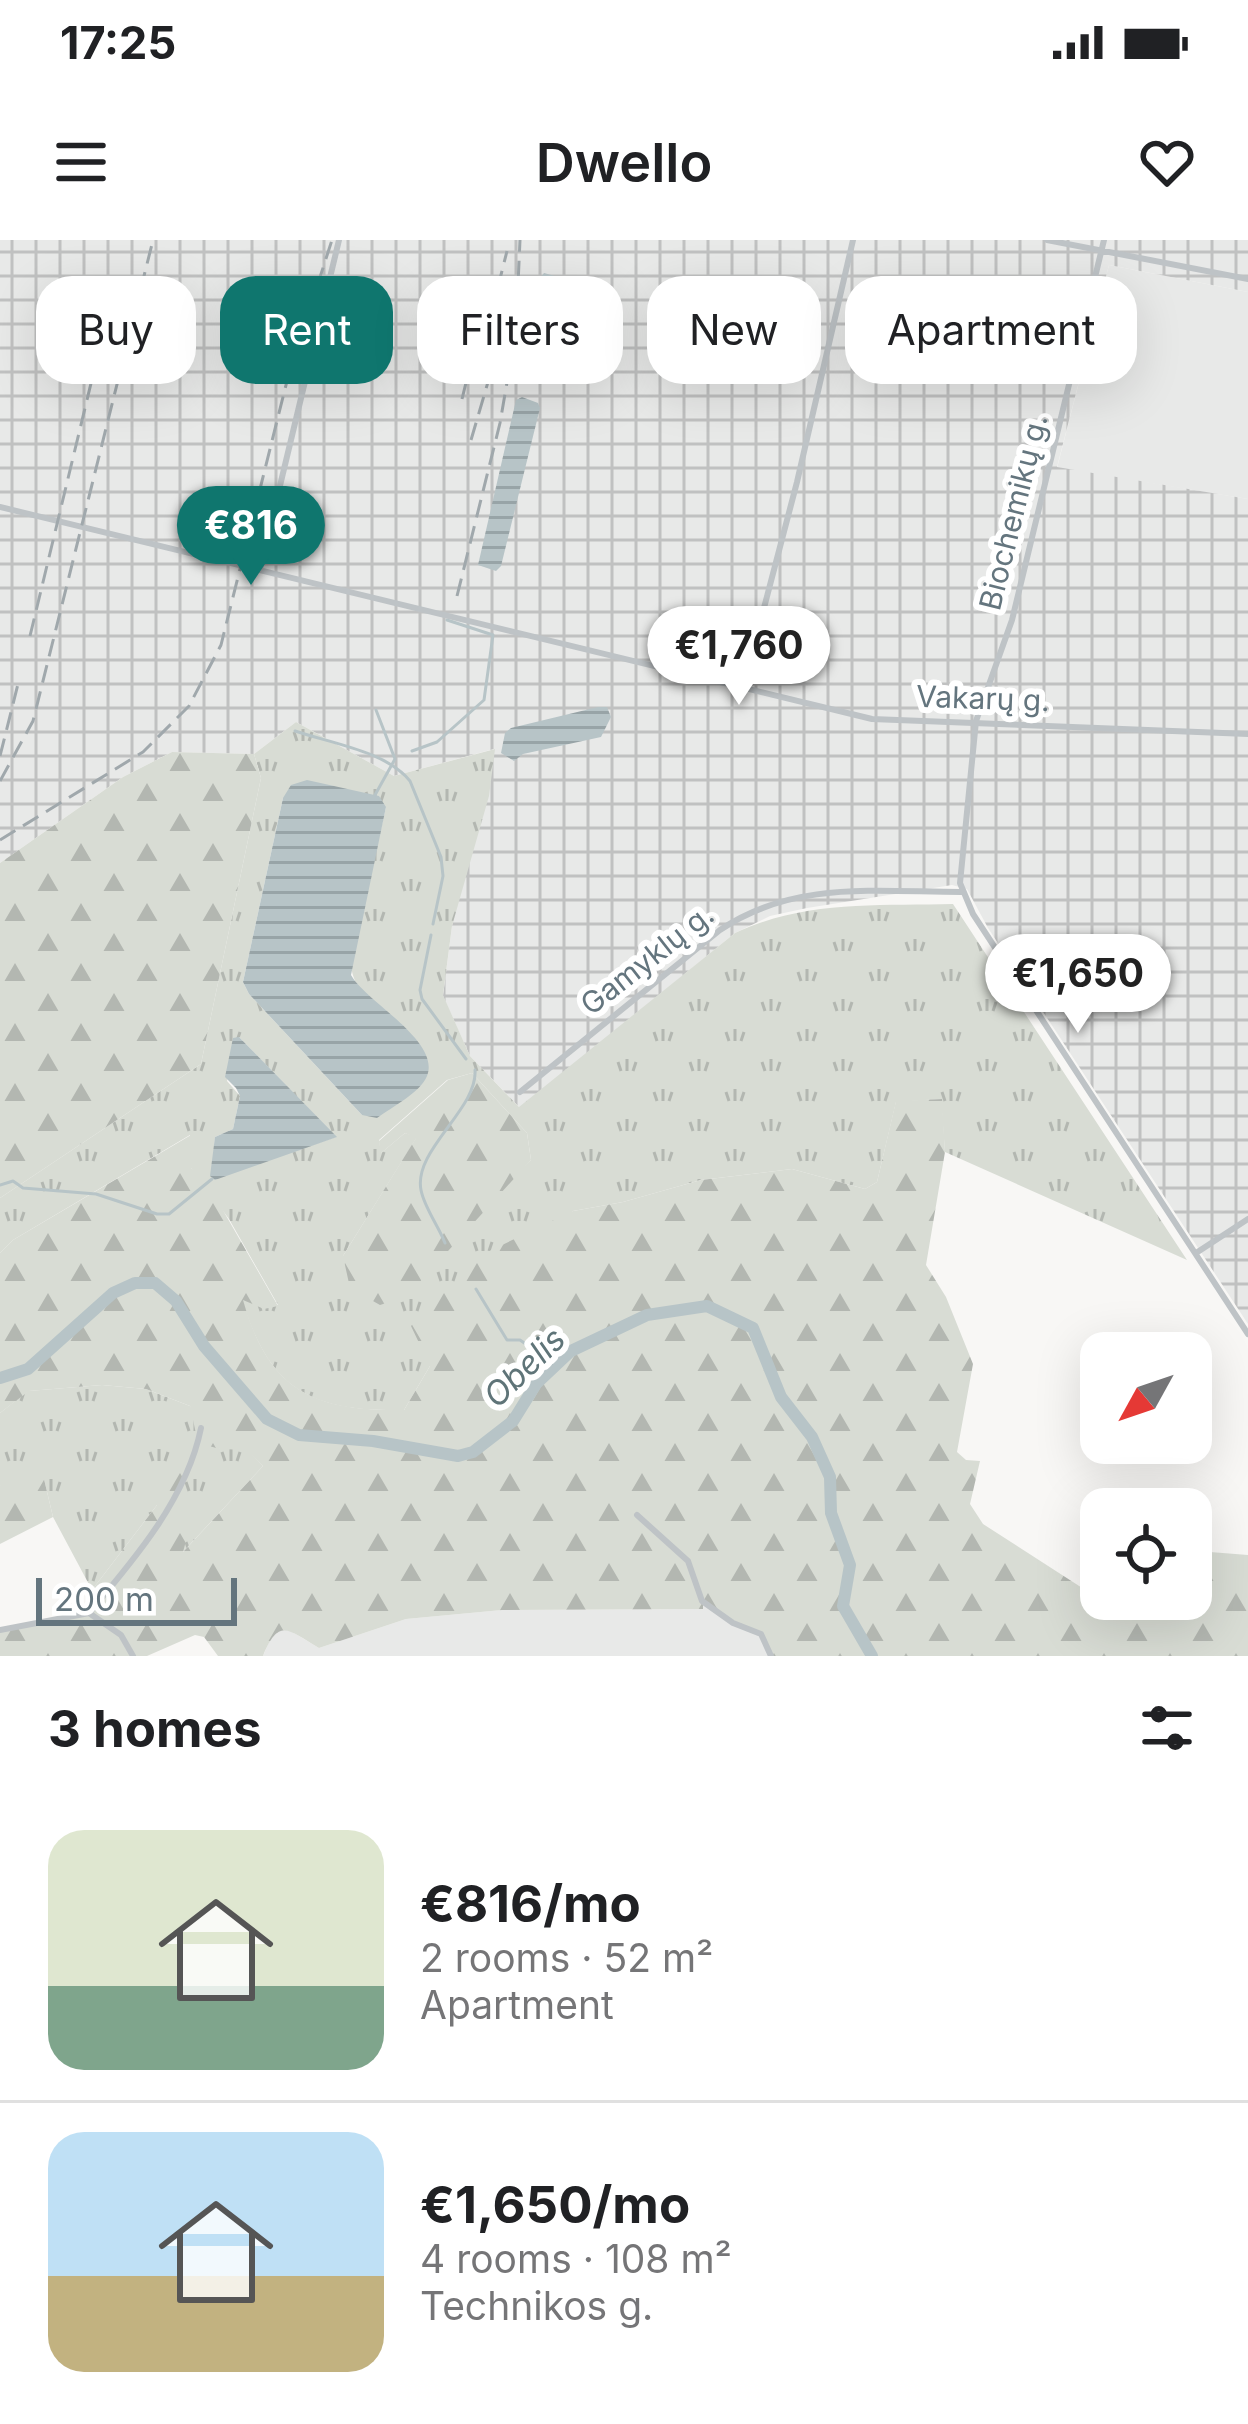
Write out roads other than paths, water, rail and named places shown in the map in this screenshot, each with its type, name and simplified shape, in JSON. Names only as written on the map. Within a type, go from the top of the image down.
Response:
[{"type":"street","points":[[260,569],[339,240]]},
{"type":"street","points":[[743,688],[853,240]]},
{"type":"street","points":[[1046,240],[1248,279]]},
{"type":"street","name":"Biochemikų g.","points":[[962,892],[976,721],[1012,620],[1103,240]]},
{"type":"street","name":"Vakarų g.","points":[[0,507],[872,719],[1248,734]]},
{"type":"street","name":"Gamyklų g.","points":[[520,1092],[692,952],[750,911],[784,898],[824,891],[962,892]]},
{"type":"street","points":[[962,892],[1248,1334]]},
{"type":"street","points":[[1195,1254],[1248,1219]]},
{"type":"street","points":[[0,1630],[89,1613],[172,1503],[196,1453],[201,1428]]},
{"type":"street","points":[[637,1515],[688,1561],[702,1601],[761,1634],[771,1656]]},
{"type":"street","points":[[89,1613],[121,1635],[133,1656]]},
{"type":"waterway","points":[[412,751],[437,742],[484,700],[493,635],[447,620]]},
{"type":"waterway","points":[[375,795],[395,759],[376,710]]},
{"type":"waterway","points":[[295,731],[372,755],[410,781],[441,857],[443,876],[433,924]]},
{"type":"waterway","points":[[431,935],[422,999],[466,1059]]},
{"type":"waterway","points":[[445,1243],[423,1197],[421,1175],[435,1145],[467,1100],[475,1070]]},
{"type":"waterway","points":[[0,1185],[13,1181],[23,1188],[96,1194],[169,1214],[212,1179]]},
{"type":"waterway","name":"Obelis","points":[[0,1378],[28,1369],[113,1293],[135,1283],[155,1283],[176,1301],[204,1346],[267,1419],[299,1435],[373,1441],[458,1456],[473,1452],[513,1421],[536,1384],[571,1351],[647,1315],[707,1306],[753,1328],[781,1397],[812,1437],[830,1477],[831,1513],[850,1565],[843,1606],[872,1656]]},
{"type":"waterway","points":[[476,1289],[507,1340],[520,1340],[556,1365]]},
{"type":"railway","points":[[0,781],[33,721],[153,240]]},
{"type":"railway","points":[[0,840],[143,752],[189,706],[221,645],[289,373],[332,240]]},
{"type":"railway","points":[[457,596],[500,423],[516,330],[520,240]]},
{"type":"railway","points":[[501,276],[507,251]]},
{"type":"railway","points":[[30,636],[91,384]]},
{"type":"railway","points":[[462,399],[466,384]]},
{"type":"railway","points":[[471,440],[487,384]]},
{"type":"railway","points":[[0,756],[19,680]]}]
